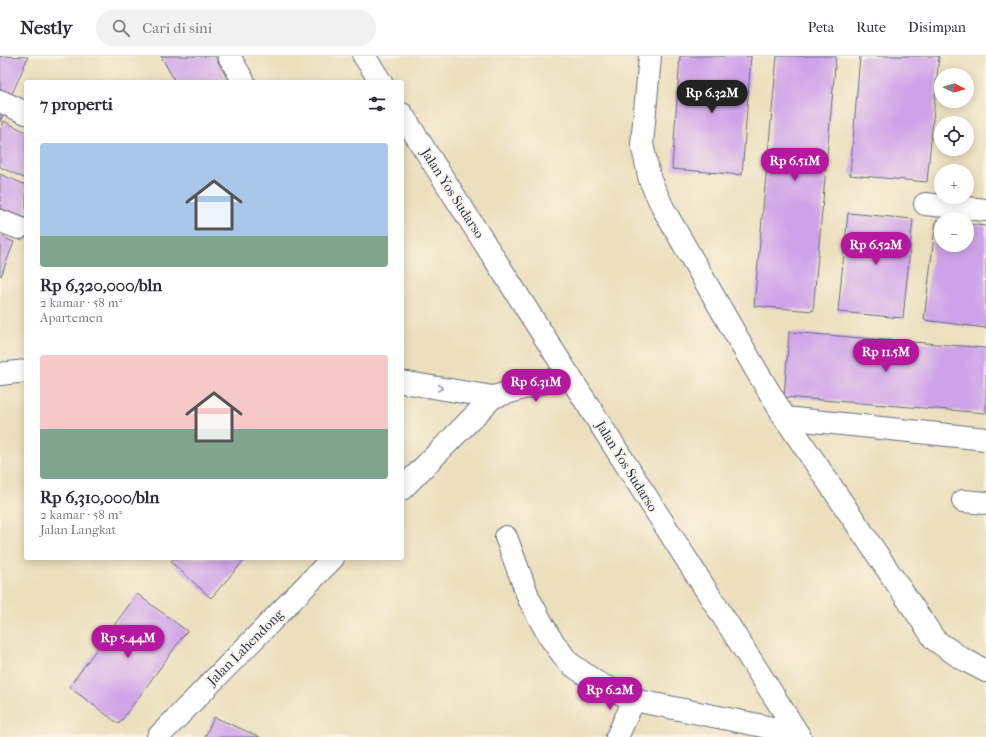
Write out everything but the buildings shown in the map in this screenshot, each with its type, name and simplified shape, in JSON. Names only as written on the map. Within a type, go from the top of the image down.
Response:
[{"type":"street","points":[[229,56],[243,80]]},
{"type":"street","points":[[364,56],[380,80]]},
{"type":"street","points":[[650,56],[642,144],[650,180],[664,210],[785,418],[935,640],[961,658],[986,671]]},
{"type":"street","points":[[0,101],[24,112]]},
{"type":"street","name":"Jalan Yos Sudarso","points":[[404,117],[799,735]]},
{"type":"street","points":[[925,204],[986,210]]},
{"type":"street","points":[[0,374],[24,371]]},
{"type":"street","points":[[404,382],[493,397],[569,375]]},
{"type":"street","points":[[404,487],[493,397]]},
{"type":"street","points":[[785,418],[986,439]]},
{"type":"street","points":[[963,501],[986,503]]},
{"type":"street","points":[[506,537],[529,599],[549,636],[568,662],[596,682],[634,700],[799,735]]},
{"type":"street","name":"Jalan Lahendong","points":[[158,737],[331,560]]},
{"type":"street","points":[[617,737],[634,700]]}]
